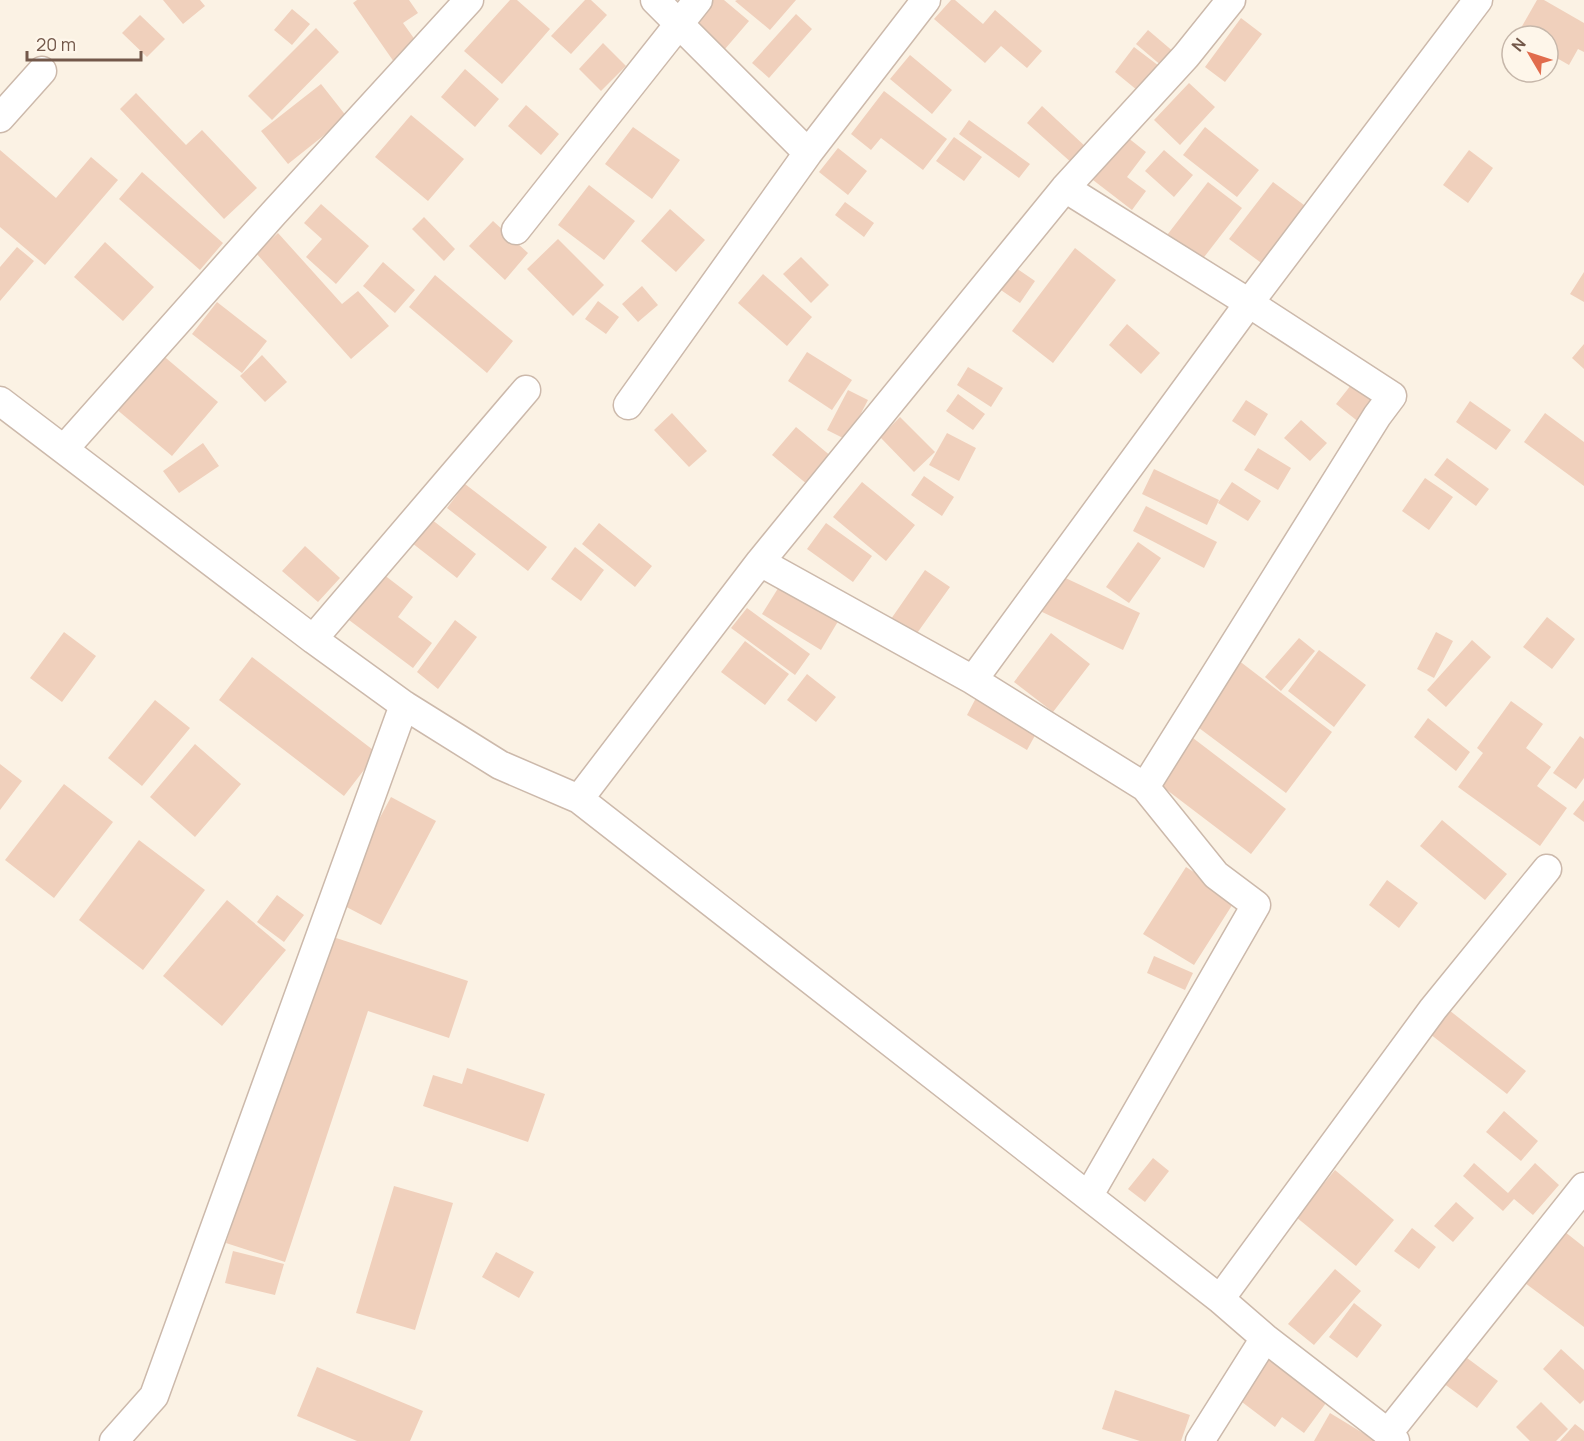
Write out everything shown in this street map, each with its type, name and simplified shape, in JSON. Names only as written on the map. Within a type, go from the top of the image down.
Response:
[{"type":"street","points":[[64,449],[273,214],[469,0]]},
{"type":"street","points":[[655,0],[808,153]]},
{"type":"street","points":[[516,230],[698,0]]},
{"type":"street","points":[[627,405],[808,153],[926,0]]},
{"type":"street","points":[[579,799],[760,562],[1065,188],[1186,56],[1231,0]]},
{"type":"street","points":[[973,680],[1249,303],[1478,0]]},
{"type":"street","points":[[0,118],[42,71]]},
{"type":"street","points":[[1065,188],[1392,396],[1145,787]]},
{"type":"street","points":[[313,639],[526,390]]},
{"type":"street","points":[[0,401],[313,639],[405,705],[501,765],[579,799],[1089,1195],[1220,1299],[1264,1338],[1391,1437],[1584,1187]]},
{"type":"street","points":[[760,562],[973,680],[1145,787],[1216,875],[1256,905],[1089,1195]]},
{"type":"street","points":[[114,1441],[154,1396],[405,705]]},
{"type":"street","points":[[1220,1299],[1433,1009],[1547,869]]},
{"type":"street","points":[[1200,1441],[1264,1338]]},
{"type":"building","points":[[163,0],[200,0],[205,6],[183,24]]},
{"type":"building","points":[[357,0],[409,0],[418,13],[403,23],[418,44],[394,62],[353,3]]},
{"type":"building","points":[[510,0],[517,0],[550,29],[502,84],[464,51]]},
{"type":"building","points":[[585,0],[591,0],[607,15],[571,54],[551,36]]},
{"type":"building","points":[[709,0],[724,0],[749,21],[725,49],[692,20]]},
{"type":"building","points":[[796,0],[770,30],[735,1]]},
{"type":"building","points":[[951,0],[955,0],[983,24],[995,10],[1042,51],[1027,68],[1001,46],[985,63],[934,19]]},
{"type":"building","points":[[1537,0],[1544,0],[1584,23],[1584,52],[1578,49],[1569,65],[1560,60],[1560,24],[1523,24]]},
{"type":"building","points":[[292,9],[310,24],[292,45],[274,30]]},
{"type":"building","points":[[796,14],[812,29],[769,78],[752,63]]},
{"type":"building","points":[[140,15],[165,39],[147,57],[122,33]]},
{"type":"building","points":[[1241,18],[1262,34],[1225,82],[1205,67]]},
{"type":"building","points":[[316,28],[339,52],[272,120],[248,96]]},
{"type":"building","points":[[1148,30],[1175,53],[1163,67],[1136,44]]},
{"type":"building","points":[[603,43],[626,66],[601,91],[579,69]]},
{"type":"building","points":[[1134,47],[1163,69],[1143,95],[1115,72]]},
{"type":"building","points":[[910,55],[952,90],[932,114],[890,79]]},
{"type":"building","points":[[465,69],[499,99],[475,127],[441,97]]},
{"type":"building","points":[[1189,83],[1215,107],[1180,145],[1154,120]]},
{"type":"building","points":[[321,84],[347,117],[288,164],[261,131]]},
{"type":"building","points":[[884,91],[947,139],[923,170],[881,138],[871,150],[851,134]]},
{"type":"building","points":[[136,93],[186,145],[202,130],[257,188],[224,219],[120,109]]},
{"type":"building","points":[[526,105],[559,134],[541,155],[508,126]]},
{"type":"building","points":[[1042,106],[1087,148],[1073,164],[1027,123]]},
{"type":"building","points":[[411,115],[464,159],[428,201],[375,157]]},
{"type":"building","points":[[969,120],[1030,164],[1019,178],[959,134]]},
{"type":"building","points":[[633,127],[680,160],[652,199],[605,164]]},
{"type":"building","points":[[1205,127],[1259,170],[1237,197],[1183,155]]},
{"type":"building","points":[[954,137],[982,157],[964,181],[936,161]]},
{"type":"building","points":[[1127,137],[1146,152],[1127,177],[1146,191],[1132,210],[1093,180]]},
{"type":"building","points":[[838,148],[867,171],[848,195],[819,172]]},
{"type":"building","points":[[0,150],[56,198],[91,157],[118,180],[45,265],[0,227]]},
{"type":"building","points":[[1164,150],[1193,175],[1174,197],[1145,171]]},
{"type":"building","points":[[1469,150],[1493,168],[1468,203],[1443,185]]},
{"type":"building","points":[[142,172],[223,243],[200,270],[119,199]]},
{"type":"building","points":[[1208,182],[1242,208],[1198,265],[1164,239]]},
{"type":"building","points":[[1273,182],[1308,208],[1264,265],[1229,239]]},
{"type":"building","points":[[589,185],[635,221],[604,260],[558,225]]},
{"type":"building","points":[[845,202],[874,223],[864,237],[835,215]]},
{"type":"building","points":[[321,204],[369,246],[336,284],[306,257],[322,239],[304,223]]},
{"type":"building","points":[[670,209],[705,240],[676,272],[641,241]]},
{"type":"building","points":[[424,217],[455,249],[444,261],[412,229]]},
{"type":"building","points":[[493,221],[528,253],[505,280],[469,246]]},
{"type":"building","points":[[278,233],[342,304],[358,291],[389,326],[351,359],[256,253]]},
{"type":"building","points":[[558,239],[604,285],[573,316],[527,269]]},
{"type":"building","points":[[105,242],[154,287],[123,321],[74,277]]},
{"type":"building","points":[[17,247],[34,261],[0,301],[0,267]]},
{"type":"building","points":[[1075,248],[1116,280],[1053,363],[1012,331]]},
{"type":"building","points":[[801,257],[829,285],[811,303],[783,274]]},
{"type":"building","points":[[383,262],[415,290],[395,313],[363,286]]},
{"type":"building","points":[[1010,264],[1035,281],[1020,303],[995,286]]},
{"type":"building","points":[[1584,272],[1584,302],[1570,294]]},
{"type":"building","points":[[763,274],[812,317],[787,346],[738,303]]},
{"type":"building","points":[[435,275],[513,341],[487,373],[409,307]]},
{"type":"building","points":[[642,286],[658,305],[638,322],[622,304]]},
{"type":"building","points":[[598,301],[619,317],[606,334],[585,319]]},
{"type":"building","points":[[217,302],[267,341],[242,373],[192,334]]},
{"type":"building","points":[[1127,324],[1160,353],[1141,374],[1109,345]]},
{"type":"building","points":[[1584,344],[1584,369],[1572,358]]},
{"type":"building","points":[[807,352],[852,380],[832,410],[788,381]]},
{"type":"building","points":[[160,353],[218,402],[172,456],[115,408]]},
{"type":"building","points":[[262,355],[287,382],[265,402],[240,376]]},
{"type":"building","points":[[968,367],[1003,388],[991,407],[957,385]]},
{"type":"building","points":[[1355,380],[1379,397],[1360,423],[1336,404]]},
{"type":"building","points":[[848,390],[868,400],[847,440],[827,430]]},
{"type":"building","points":[[958,394],[985,414],[973,430],[946,411]]},
{"type":"building","points":[[1246,400],[1268,414],[1255,436],[1232,421]]},
{"type":"building","points":[[1470,401],[1511,430],[1496,450],[1456,422]]},
{"type":"building","points":[[672,413],[707,451],[689,467],[654,430]]},
{"type":"building","points":[[1545,413],[1584,442],[1584,486],[1524,442]]},
{"type":"building","points":[[900,417],[935,452],[914,472],[880,437]]},
{"type":"building","points":[[1301,420],[1327,443],[1310,461],[1284,438]]},
{"type":"building","points":[[796,427],[832,457],[808,485],[772,455]]},
{"type":"building","points":[[947,433],[976,448],[959,481],[929,465]]},
{"type":"building","points":[[203,443],[219,466],[179,493],[163,471]]},
{"type":"building","points":[[1258,448],[1291,468],[1278,490],[1244,470]]},
{"type":"building","points":[[1447,458],[1489,489],[1476,506],[1434,475]]},
{"type":"building","points":[[1154,469],[1219,500],[1207,525],[1142,494]]},
{"type":"building","points":[[924,476],[954,497],[942,516],[911,495]]},
{"type":"building","points":[[1425,478],[1453,497],[1429,530],[1402,511]]},
{"type":"building","points":[[862,482],[915,525],[886,561],[833,517]]},
{"type":"building","points":[[1232,482],[1261,501],[1248,521],[1218,503]]},
{"type":"building","points":[[465,484],[547,547],[528,571],[447,508]]},
{"type":"building","points":[[1146,506],[1217,542],[1204,568],[1133,531]]},
{"type":"building","points":[[431,519],[476,554],[457,578],[412,543]]},
{"type":"building","points":[[599,523],[652,566],[635,587],[582,544]]},
{"type":"building","points":[[826,523],[872,556],[853,582],[807,549]]},
{"type":"building","points":[[1138,542],[1161,558],[1129,603],[1106,587]]},
{"type":"building","points":[[305,546],[340,578],[318,602],[282,571]]},
{"type":"building","points":[[575,547],[604,570],[581,601],[551,579]]},
{"type":"building","points":[[925,570],[950,587],[915,636],[891,619]]},
{"type":"building","points":[[379,571],[413,597],[398,617],[432,643],[413,668],[345,617]]},
{"type":"building","points":[[1057,574],[1140,613],[1123,650],[1040,611]]},
{"type":"building","points":[[782,582],[840,618],[821,650],[762,614]]},
{"type":"building","points":[[747,608],[810,654],[795,675],[731,628]]},
{"type":"building","points":[[1547,617],[1575,639],[1552,669],[1523,647]]},
{"type":"building","points":[[455,620],[477,637],[438,689],[417,672]]},
{"type":"building","points":[[64,632],[96,656],[62,702],[30,678]]},
{"type":"building","points":[[1436,632],[1453,641],[1434,678],[1417,669]]},
{"type":"building","points":[[1051,633],[1090,664],[1053,712],[1014,682]]},
{"type":"building","points":[[1299,638],[1315,651],[1281,691],[1265,677]]},
{"type":"building","points":[[1472,640],[1491,657],[1446,707],[1427,690]]},
{"type":"building","points":[[745,641],[789,674],[765,705],[721,672]]},
{"type":"building","points":[[1319,650],[1366,685],[1334,727],[1288,691]]},
{"type":"building","points":[[252,657],[377,753],[344,796],[219,700]]},
{"type":"building","points":[[1238,660],[1332,732],[1286,793],[1191,722]]},
{"type":"building","points":[[807,674],[836,697],[816,722],[787,700]]},
{"type":"building","points":[[977,696],[1038,730],[1027,750],[967,715]]},
{"type":"building","points":[[155,700],[190,728],[142,786],[108,758]]},
{"type":"building","points":[[1511,701],[1543,724],[1526,748],[1551,767],[1537,786],[1567,808],[1540,846],[1458,787],[1483,753],[1477,748]]},
{"type":"building","points":[[1428,718],[1470,752],[1456,771],[1414,737]]},
{"type":"building","points":[[1580,736],[1584,739],[1584,778],[1576,789],[1553,773]]},
{"type":"building","points":[[1193,738],[1286,809],[1251,854],[1159,784]]},
{"type":"building","points":[[195,744],[241,784],[195,837],[150,797]]},
{"type":"building","points":[[0,764],[22,781],[0,810]]},
{"type":"building","points":[[64,784],[113,822],[54,898],[5,860]]},
{"type":"building","points":[[391,797],[436,821],[381,925],[335,901]]},
{"type":"building","points":[[1584,800],[1584,822],[1573,814]]},
{"type":"building","points":[[1442,820],[1507,874],[1485,900],[1420,846]]},
{"type":"building","points":[[139,840],[205,890],[143,970],[79,920]]},
{"type":"building","points":[[1186,867],[1236,899],[1194,965],[1143,934]]},
{"type":"building","points":[[1387,880],[1418,903],[1399,928],[1369,905]]},
{"type":"building","points":[[277,895],[304,915],[284,942],[257,922]]},
{"type":"building","points":[[227,900],[286,950],[222,1026],[163,976]]},
{"type":"building","points":[[327,935],[468,981],[449,1038],[368,1011],[285,1262],[226,1243]]},
{"type":"building","points":[[1154,956],[1193,973],[1185,990],[1147,973]]},
{"type":"building","points":[[1449,1010],[1526,1071],[1507,1094],[1430,1034]]},
{"type":"building","points":[[467,1068],[545,1094],[528,1142],[423,1106],[433,1075],[462,1084]]},
{"type":"building","points":[[1504,1111],[1538,1141],[1521,1161],[1486,1132]]},
{"type":"building","points":[[1153,1158],[1169,1171],[1145,1202],[1128,1189]]},
{"type":"building","points":[[1474,1163],[1508,1193],[1535,1163],[1559,1185],[1533,1215],[1514,1199],[1503,1211],[1463,1176]]},
{"type":"building","points":[[1335,1170],[1394,1220],[1356,1266],[1296,1217]]},
{"type":"building","points":[[394,1186],[453,1203],[415,1330],[356,1313]]},
{"type":"building","points":[[1456,1202],[1474,1218],[1453,1242],[1434,1226]]},
{"type":"building","points":[[1412,1228],[1436,1247],[1419,1269],[1394,1251]]},
{"type":"building","points":[[1560,1228],[1584,1247],[1584,1327],[1521,1280]]},
{"type":"building","points":[[233,1251],[284,1264],[275,1295],[225,1283]]},
{"type":"building","points":[[496,1252],[534,1272],[519,1298],[482,1277]]},
{"type":"building","points":[[1335,1269],[1361,1291],[1314,1345],[1288,1324]]},
{"type":"building","points":[[1354,1303],[1382,1325],[1357,1358],[1329,1337]]},
{"type":"building","points":[[1561,1349],[1584,1370],[1584,1400],[1580,1404],[1543,1369]]},
{"type":"building","points":[[1463,1355],[1498,1381],[1477,1408],[1443,1383]]},
{"type":"building","points":[[1269,1359],[1326,1403],[1304,1433],[1282,1417],[1275,1427],[1238,1399]]},
{"type":"building","points":[[317,1367],[423,1411],[410,1441],[357,1441],[297,1416]]},
{"type":"building","points":[[1115,1390],[1190,1415],[1181,1441],[1140,1441],[1102,1429]]},
{"type":"building","points":[[1541,1402],[1568,1429],[1556,1441],[1530,1441],[1516,1427]]},
{"type":"building","points":[[1330,1413],[1376,1441],[1314,1441]]},
{"type":"building","points":[[1575,1424],[1584,1431],[1584,1441],[1560,1441]]}]
